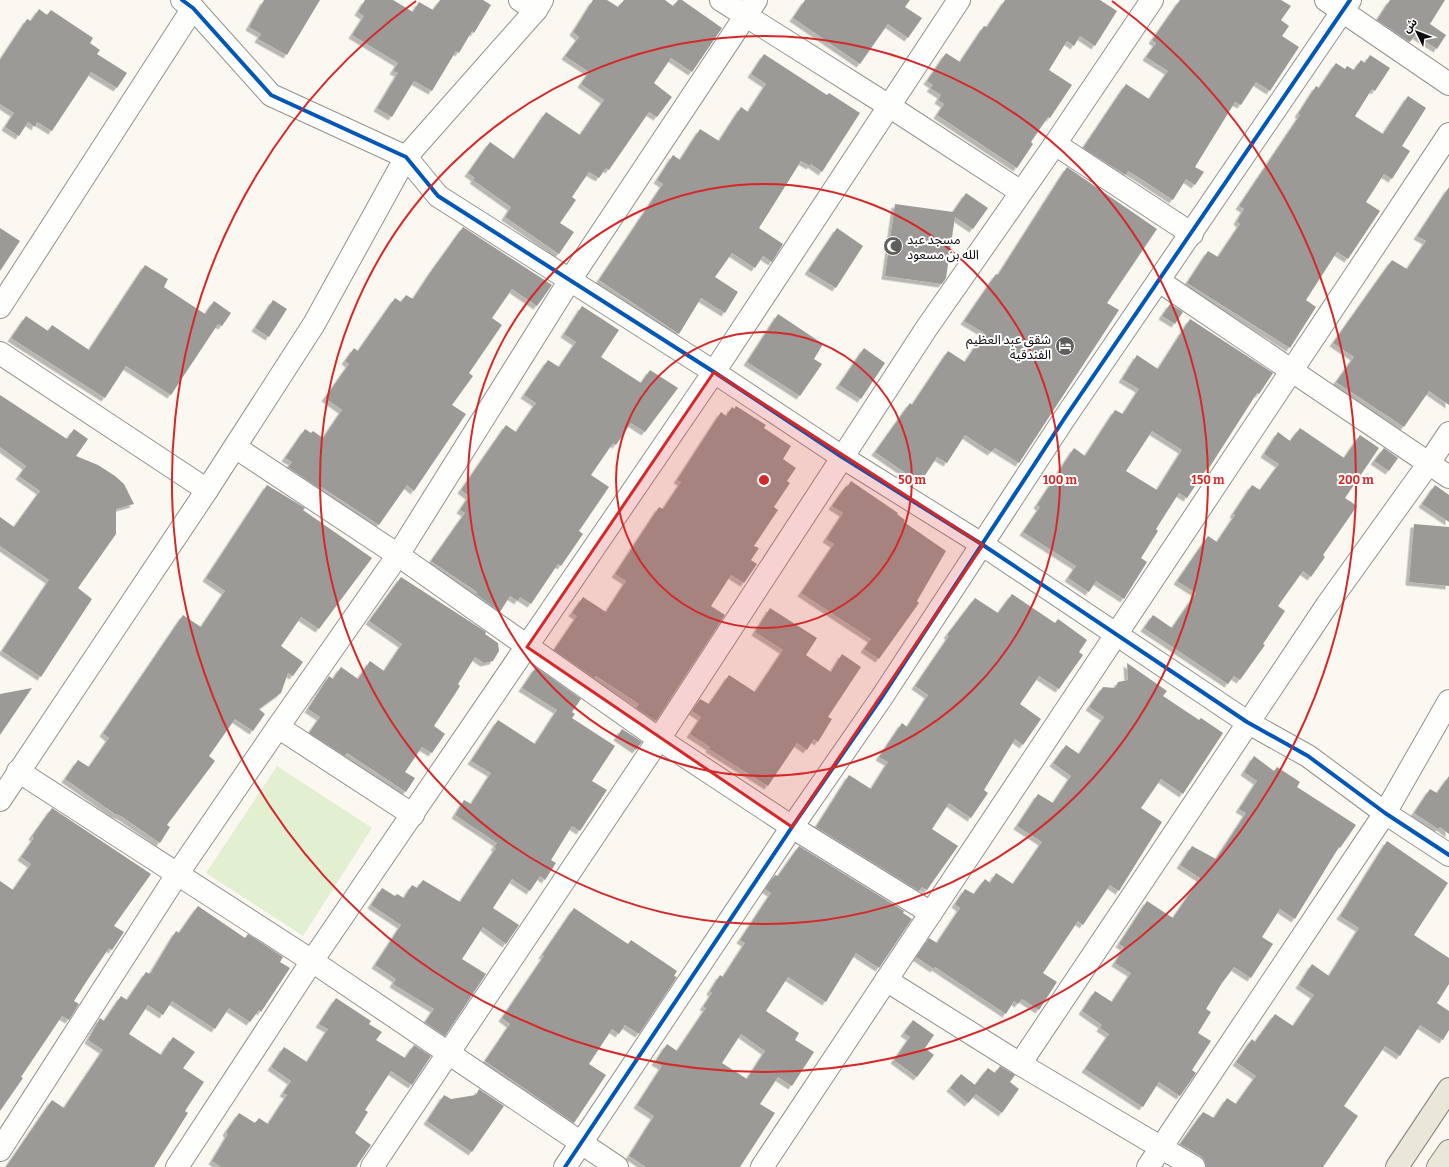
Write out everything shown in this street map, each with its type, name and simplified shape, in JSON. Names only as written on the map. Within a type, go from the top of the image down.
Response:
[{"type":"main road","points":[[1397,1167],[1449,1089]]},
{"type":"main road","points":[[1438,1167],[1449,1151]]},
{"type":"street","points":[[721,0],[751,7],[889,106],[1021,192]]},
{"type":"street","points":[[177,1167],[312,961],[714,372],[959,0]]},
{"type":"street","points":[[372,1167],[659,739],[926,329],[1055,144],[1152,0]]},
{"type":"street","points":[[533,3],[406,157],[314,324],[236,447],[7,783],[178,873],[448,1052],[581,1144],[617,1167]]},
{"type":"street","points":[[0,307],[188,4],[271,95],[406,157],[438,196],[714,372],[842,457],[983,545],[1247,722],[1308,756],[1385,813],[1449,855]]},
{"type":"street","points":[[565,1167],[792,827],[882,697],[983,545],[1064,419],[1192,234],[1340,4],[1449,84]]},
{"type":"street","points":[[0,1150],[178,873],[398,555],[570,280],[751,7]]},
{"type":"street","points":[[762,1167],[1449,134]]},
{"type":"street","points":[[1055,144],[1192,234]]},
{"type":"street","points":[[1159,281],[1449,477]]},
{"type":"street","points":[[0,353],[207,490]]},
{"type":"street","points":[[1020,1064],[1247,722],[1327,605],[1449,433]]},
{"type":"street","points":[[236,447],[398,555],[659,739],[792,827],[931,913]]},
{"type":"street","points":[[1148,1167],[1385,813],[1449,701]]},
{"type":"street","points":[[278,727],[413,815]]},
{"type":"street","points":[[886,980],[1020,1064],[1162,1146],[1194,1167]]},
{"type":"highlighted area","points":[[714,372],[983,545],[792,827],[527,647]]},
{"type":"green space","points":[[277,766],[372,828],[303,936],[206,873]]},
{"type":"building","points":[[264,0],[320,0],[287,55],[258,39],[261,34],[249,27]]},
{"type":"building","points":[[365,0],[393,0],[413,12],[419,2],[433,10],[440,0],[483,0],[491,5],[474,33],[472,31],[459,53],[456,51],[432,91],[414,81],[392,117],[377,108],[398,73],[393,71],[398,63],[352,35],[364,16],[358,12]]},
{"type":"building","points":[[593,0],[607,0],[618,7],[624,0],[665,0],[673,6],[678,0],[682,0],[722,28],[692,72],[671,58],[654,83],[672,97],[657,117],[649,112],[609,170],[606,168],[599,178],[589,172],[572,197],[576,200],[560,223],[574,232],[559,254],[505,217],[511,207],[473,180],[475,178],[468,173],[490,142],[514,159],[546,112],[580,135],[604,100],[581,84],[589,72],[565,56],[579,37],[573,32]]},
{"type":"building","points":[[805,0],[910,0],[905,7],[922,18],[908,38],[888,24],[860,64],[793,18]]},
{"type":"building","points":[[1005,0],[1100,0],[1117,11],[1095,46],[1080,36],[1074,46],[1067,41],[1049,70],[1072,85],[1050,118],[1048,117],[1031,142],[1033,144],[1017,168],[937,115],[944,104],[938,100],[941,95],[930,88],[933,85],[927,81],[946,53],[960,62],[984,26],[987,27]]},
{"type":"building","points":[[1180,0],[1281,0],[1291,6],[1281,20],[1289,26],[1282,36],[1299,47],[1270,91],[1256,82],[1241,105],[1235,102],[1195,167],[1204,172],[1195,185],[1186,179],[1173,200],[1128,171],[1126,175],[1083,148],[1126,84],[1149,99],[1168,71],[1146,57],[1156,43],[1152,40]]},
{"type":"building","points":[[1390,0],[1445,0],[1430,24],[1446,35],[1437,49],[1415,35],[1410,42],[1377,20]]},
{"type":"building","points":[[39,9],[47,15],[51,10],[93,38],[90,43],[100,50],[97,54],[127,73],[117,88],[91,72],[52,131],[37,122],[35,127],[28,122],[19,136],[5,127],[14,113],[0,104],[0,60],[27,19],[31,21]]},
{"type":"building","points":[[764,54],[827,95],[829,93],[860,113],[822,172],[811,164],[810,166],[801,161],[759,228],[783,244],[772,262],[763,256],[755,268],[732,253],[715,277],[738,292],[725,313],[701,298],[679,334],[599,280],[663,184],[657,180],[673,155],[680,160],[700,129],[719,141],[741,107],[748,112],[766,84],[751,74]]},
{"type":"building","points":[[1370,55],[1390,68],[1375,91],[1372,89],[1355,116],[1383,134],[1408,96],[1426,108],[1402,146],[1410,151],[1392,179],[1384,174],[1366,202],[1380,211],[1348,259],[1337,252],[1306,300],[1316,307],[1290,348],[1187,283],[1208,251],[1218,257],[1240,224],[1237,221],[1244,209],[1239,206],[1300,115],[1298,114],[1316,86],[1319,88],[1336,63],[1345,69],[1347,66],[1354,70],[1361,60],[1365,63]]},
{"type":"building","points":[[1067,167],[1157,229],[1107,303],[1119,310],[1019,463],[995,448],[991,452],[965,435],[947,463],[937,457],[920,483],[875,452],[910,403],[912,405],[948,351],[965,362],[984,333],[964,321],[996,274],[998,275]]},
{"type":"building","points":[[1449,187],[1449,405],[1429,391],[1404,427],[1336,382],[1354,357],[1333,343],[1392,260],[1407,269],[1426,241],[1417,236]]},
{"type":"building","points":[[966,193],[988,208],[973,229],[955,217],[946,278],[942,284],[885,276],[895,204],[953,212]]},
{"type":"building","points":[[463,227],[552,285],[537,306],[512,289],[492,318],[502,325],[469,373],[473,376],[452,405],[466,414],[414,491],[407,485],[379,525],[288,467],[292,462],[285,458],[305,429],[311,433],[313,431],[323,438],[342,410],[325,398],[349,364],[345,361],[354,348],[358,351],[395,298],[401,302],[406,295],[413,299]]},
{"type":"building","points":[[0,228],[20,241],[0,271]]},
{"type":"building","points":[[837,228],[863,246],[836,288],[808,271]]},
{"type":"building","points":[[145,265],[168,279],[164,287],[205,314],[214,301],[231,313],[222,326],[218,324],[171,395],[126,366],[105,398],[11,338],[26,316],[48,331],[52,325],[89,350]]},
{"type":"building","points":[[273,300],[287,309],[269,337],[255,328]]},
{"type":"building","points":[[1170,304],[1183,312],[1175,324],[1162,316]]},
{"type":"building","points":[[582,306],[619,330],[601,357],[641,383],[650,370],[678,388],[645,432],[631,423],[616,445],[613,443],[591,475],[609,487],[579,531],[583,534],[561,566],[558,564],[531,604],[520,597],[518,601],[510,596],[500,612],[476,594],[477,592],[431,561],[465,513],[460,510],[469,496],[461,490],[506,425],[516,432],[536,403],[524,395],[548,360],[559,367],[576,342],[564,334]]},
{"type":"building","points":[[778,314],[823,344],[814,359],[822,364],[800,396],[747,362]]},
{"type":"building","points":[[1190,319],[1273,373],[1259,394],[1257,393],[1209,468],[1208,467],[1187,498],[1179,493],[1156,529],[1158,531],[1141,558],[1147,562],[1124,599],[1096,581],[1089,592],[1068,578],[1076,566],[1023,532],[1040,507],[1037,505],[1074,448],[1085,456],[1115,410],[1123,414],[1139,389],[1122,379],[1137,355],[1158,369]],"holes":[[[1152,431],[1182,450],[1157,490],[1126,471]]]},
{"type":"building","points":[[864,348],[885,363],[861,399],[839,385]]},
{"type":"building","points":[[0,395],[67,439],[74,429],[88,439],[76,456],[98,465],[115,476],[124,484],[134,504],[116,509],[116,534],[78,588],[92,599],[41,677],[2,651],[49,580],[0,546],[0,517],[14,527],[40,491],[19,476],[26,466],[0,447]]},
{"type":"building","points":[[736,406],[766,425],[764,428],[791,446],[783,459],[796,468],[787,481],[790,483],[774,507],[778,510],[754,546],[759,548],[751,560],[757,564],[744,583],[731,575],[711,606],[725,615],[656,721],[636,708],[639,704],[596,676],[594,678],[554,650],[577,616],[572,613],[583,597],[606,612],[626,581],[615,574],[659,507],[663,509],[681,482],[677,480],[721,412],[726,416],[732,407],[734,409]]},
{"type":"building","points":[[1300,428],[1344,458],[1360,435],[1379,448],[1345,498],[1357,506],[1323,555],[1325,557],[1311,577],[1303,571],[1278,606],[1285,611],[1263,644],[1265,645],[1240,680],[1234,676],[1228,684],[1144,628],[1153,615],[1172,628],[1196,593],[1177,581],[1208,536],[1217,542],[1235,515],[1233,514],[1252,485],[1260,490],[1279,464],[1264,454],[1278,432],[1290,441]]},
{"type":"building","points":[[1384,448],[1398,458],[1389,471],[1374,461]]},
{"type":"building","points":[[851,481],[898,513],[897,514],[905,520],[904,522],[946,551],[917,601],[919,603],[879,659],[864,649],[871,639],[801,593],[834,544],[826,539],[843,513],[832,506]]},
{"type":"building","points":[[267,485],[305,508],[303,510],[372,558],[319,629],[301,617],[281,646],[303,662],[293,676],[288,673],[281,693],[259,709],[265,714],[253,731],[235,719],[209,756],[215,761],[167,825],[170,827],[160,843],[65,779],[78,760],[89,767],[109,738],[103,733],[183,615],[201,627],[225,591],[206,578]]},
{"type":"building","points":[[1435,485],[1449,495],[1449,522],[1422,504]]},
{"type":"building","points":[[1414,524],[1449,527],[1449,586],[1409,582]]},
{"type":"building","points":[[401,577],[486,632],[485,634],[498,643],[499,651],[493,661],[484,663],[475,657],[458,684],[460,686],[434,726],[445,734],[432,753],[422,747],[405,772],[415,778],[406,792],[347,753],[345,756],[309,733],[320,717],[308,709],[329,676],[333,679],[341,667],[358,679],[370,661],[384,671],[402,644],[369,621]]},
{"type":"building","points":[[1012,594],[1055,623],[1058,619],[1087,640],[1079,652],[1083,655],[1059,689],[1039,676],[1020,704],[1041,719],[1023,745],[1015,739],[984,790],[988,793],[971,818],[949,803],[932,829],[958,846],[927,890],[922,887],[919,891],[816,827],[849,775],[871,789],[888,762],[879,757],[902,723],[907,727],[928,695],[915,686],[949,636],[947,635],[975,598],[998,613]]},
{"type":"building","points":[[770,608],[817,638],[806,655],[831,672],[842,654],[861,667],[828,717],[832,719],[818,742],[814,739],[807,750],[797,743],[768,786],[709,749],[710,747],[690,734],[701,717],[692,711],[700,699],[709,704],[729,675],[755,692],[783,650],[755,632]]},
{"type":"building","points":[[1127,663],[1167,691],[1163,696],[1199,720],[1201,718],[1223,733],[1183,794],[1161,779],[1141,808],[1162,822],[1119,891],[1110,885],[1083,925],[1078,921],[1043,973],[1057,982],[1039,1010],[1022,999],[1018,1004],[1014,1001],[1006,1014],[935,967],[934,969],[916,957],[929,938],[937,943],[960,908],[955,904],[965,889],[974,894],[985,879],[990,883],[996,873],[1013,884],[1042,842],[1017,826],[1038,794],[1053,803],[1071,776],[1053,763],[1066,745],[1079,754],[1104,717],[1089,707],[1103,687],[1115,688],[1118,682],[1128,680]]},
{"type":"building","points":[[536,667],[581,699],[572,712],[575,714],[572,718],[615,746],[592,781],[607,790],[580,831],[572,826],[551,860],[556,863],[545,880],[540,876],[530,891],[512,879],[493,908],[519,925],[506,944],[483,927],[462,959],[486,974],[445,1036],[425,1022],[434,1009],[393,984],[396,979],[375,965],[401,925],[371,905],[382,888],[395,896],[397,894],[404,898],[412,885],[417,888],[423,880],[460,902],[496,848],[494,847],[497,843],[455,815],[464,800],[471,804],[491,773],[471,761],[498,720],[535,744],[557,710],[522,688]]},
{"type":"building","points":[[32,688],[0,735],[0,694]]},
{"type":"building","points":[[622,729],[642,742],[636,750],[617,737]]},
{"type":"building","points":[[1254,756],[1274,771],[1277,767],[1300,782],[1297,787],[1356,825],[1340,848],[1339,847],[1295,919],[1280,909],[1262,937],[1273,944],[1251,978],[1234,967],[1222,983],[1206,1009],[1211,1012],[1198,1033],[1211,1041],[1192,1070],[1196,1073],[1180,1096],[1159,1082],[1143,1107],[1085,1069],[1109,1034],[1100,1028],[1102,1025],[1082,1011],[1095,991],[1112,1002],[1131,973],[1115,963],[1124,947],[1119,944],[1147,901],[1173,918],[1200,878],[1180,865],[1192,846],[1216,859],[1246,813],[1239,809],[1257,781],[1244,772]]},
{"type":"building","points":[[1449,776],[1449,834],[1440,827],[1438,829],[1414,813],[1430,789],[1437,793]]},
{"type":"building","points":[[52,808],[151,874],[114,926],[124,932],[112,950],[109,948],[74,1001],[79,1004],[69,1020],[62,1016],[21,1077],[23,1078],[0,1111],[0,881],[13,890],[31,864],[21,857],[34,838],[32,836]]},
{"type":"building","points":[[1387,841],[1448,883],[1414,935],[1449,958],[1449,984],[1437,1003],[1449,1011],[1449,1030],[1443,1040],[1420,1025],[1400,1056],[1385,1046],[1344,1106],[1358,1116],[1323,1167],[1206,1167],[1205,1161],[1201,1156],[1180,1144],[1203,1112],[1214,1118],[1227,1098],[1236,1104],[1256,1076],[1236,1062],[1252,1039],[1255,1042],[1275,1014],[1293,1026],[1314,995],[1299,985],[1312,964],[1329,976],[1359,928],[1340,916]]},
{"type":"building","points":[[799,846],[904,911],[903,913],[912,919],[879,968],[856,953],[826,1002],[788,977],[766,1011],[799,1033],[795,1040],[814,1052],[792,1086],[778,1077],[760,1104],[775,1113],[740,1167],[646,1167],[629,1156],[654,1116],[637,1105],[662,1066],[655,1062],[667,1044],[677,1051],[706,1008],[703,1007],[712,993],[710,991],[720,975],[723,977],[745,943],[740,940],[771,893],[765,889],[775,875],[778,876]],"holes":[[[741,1034],[765,1051],[747,1079],[722,1063]]]},
{"type":"building","points":[[198,906],[245,938],[248,934],[283,957],[280,962],[290,968],[261,1012],[259,1010],[250,1022],[229,1008],[215,1029],[172,1001],[163,1015],[148,1005],[129,1034],[161,1055],[173,1037],[195,1052],[183,1068],[204,1082],[185,1111],[188,1113],[154,1167],[6,1167],[52,1100],[64,1108],[103,1050],[88,1040],[100,1018],[104,1021],[121,996],[127,1000],[146,972],[150,974],[176,931],[179,933]]},
{"type":"building","points":[[574,908],[628,944],[631,940],[677,971],[674,976],[677,977],[639,1034],[625,1025],[619,1034],[612,1029],[589,1064],[606,1075],[574,1123],[485,1061],[510,1024],[502,1018]]},
{"type":"building","points":[[336,998],[371,1021],[369,1024],[382,1032],[376,1040],[405,1058],[414,1045],[431,1056],[412,1085],[391,1071],[365,1110],[368,1112],[355,1133],[371,1145],[356,1167],[221,1167],[212,1161],[228,1134],[226,1132],[239,1113],[255,1123],[259,1118],[268,1124],[287,1095],[283,1093],[291,1081],[271,1067],[284,1047],[307,1062],[328,1029],[319,1024]]},
{"type":"building","points":[[913,1020],[934,1035],[925,1048],[934,1055],[917,1077],[894,1060],[910,1037],[904,1033]]},
{"type":"building","points":[[1000,1066],[1015,1075],[1010,1082],[1019,1089],[1002,1113],[976,1094],[968,1103],[950,1088],[961,1074],[975,1085],[988,1068],[995,1073]]},
{"type":"building","points":[[479,1089],[504,1106],[472,1152],[427,1121],[444,1095],[451,1099],[476,1095]]},
{"type":"cycle path","points":[[182,0],[193,8],[271,95],[406,157],[438,196],[714,372],[842,457],[983,545],[1247,722],[1308,756],[1385,813],[1449,855]]},
{"type":"cycle path","points":[[565,1167],[792,827],[882,697],[1064,419],[1350,0]]},
{"type":"place","name":"مسجد عبد الله بن مسعود","points":[[893,246]]},
{"type":"place","name":"شقق عبد العظيم الفندقية","points":[[1065,346]]}]
